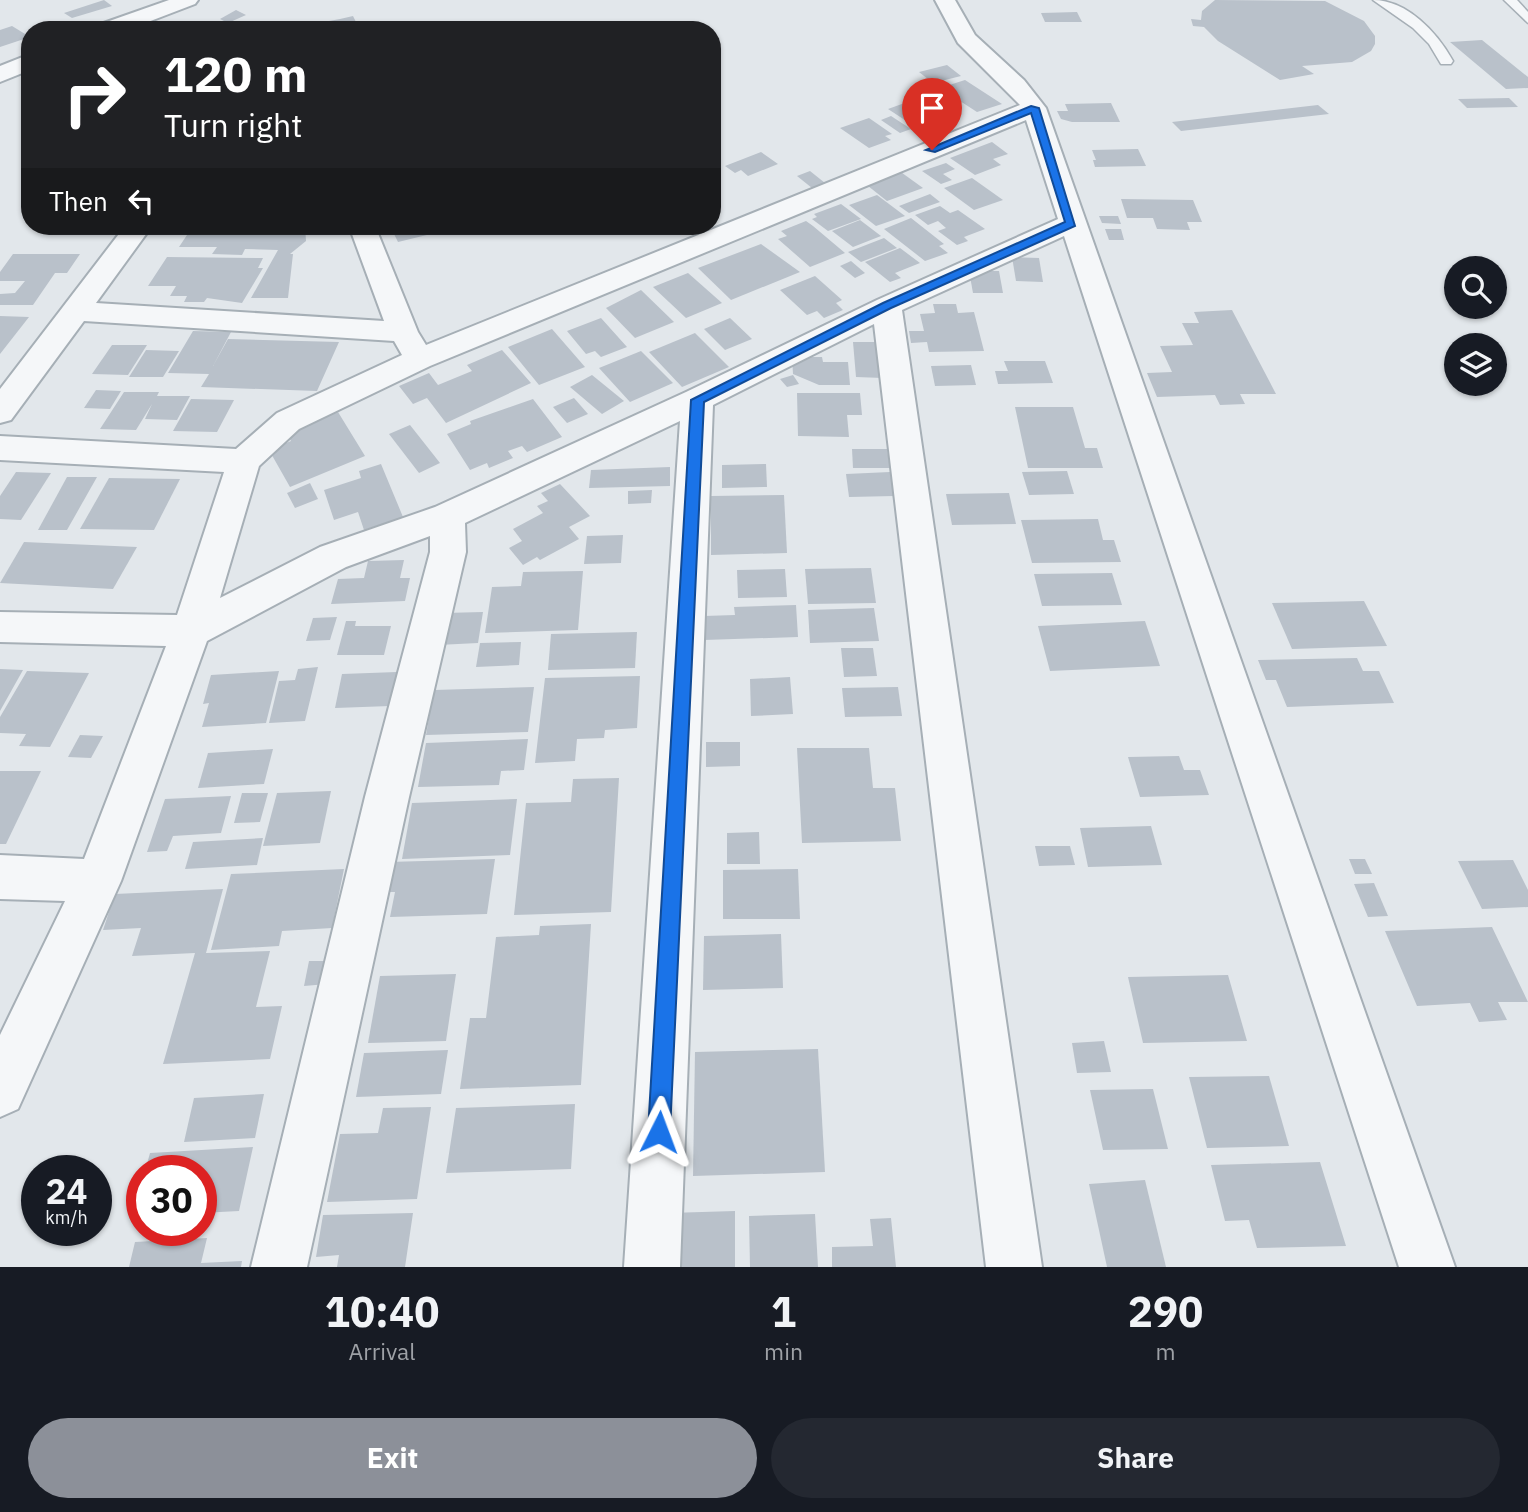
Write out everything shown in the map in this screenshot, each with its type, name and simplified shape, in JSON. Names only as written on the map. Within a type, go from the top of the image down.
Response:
[{"type":"street","points":[[131,21],[188,0]]},
{"type":"street","points":[[945,0],[966,38],[1016,86],[1034,108],[1427,1267]]},
{"type":"street","points":[[0,75],[21,65]]},
{"type":"street","points":[[721,227],[1034,108]]},
{"type":"street","points":[[0,627],[191,631],[333,557],[447,516],[697,400],[887,306],[1071,223]]},
{"type":"street","points":[[0,412],[132,235]]},
{"type":"street","points":[[366,235],[411,345]]},
{"type":"street","points":[[0,1091],[98,881],[191,631],[244,461],[288,421],[411,345],[700,235]]},
{"type":"street","points":[[887,306],[1014,1267]]},
{"type":"street","points":[[75,311],[411,345]]},
{"type":"street","points":[[652,1267],[697,400]]},
{"type":"street","points":[[0,447],[244,461]]},
{"type":"street","points":[[279,1267],[387,797],[448,552],[447,516]]},
{"type":"street","points":[[0,877],[98,881]]},
{"type":"lane","points":[[1379,0],[1419,26],[1433,40],[1446,61]]},
{"type":"lane","points":[[1510,0],[1528,19]]},
{"type":"building","points":[[104,0],[112,6],[72,18],[64,13]]},
{"type":"building","points":[[1215,0],[1325,1],[1364,21],[1375,36],[1375,44],[1371,51],[1352,62],[1302,66],[1314,74],[1280,80],[1218,41],[1204,27],[1193,26],[1191,19],[1201,20],[1202,11]]},
{"type":"building","points":[[236,10],[246,15],[232,21],[220,19]]},
{"type":"building","points":[[1077,12],[1082,22],[1045,22],[1041,13]]},
{"type":"building","points":[[353,16],[356,21],[329,21]]},
{"type":"building","points":[[12,26],[21,32],[21,40],[0,47],[0,30]]},
{"type":"building","points":[[1482,40],[1528,77],[1528,88],[1506,89],[1450,42]]},
{"type":"building","points":[[947,65],[961,76],[933,83],[919,72]]},
{"type":"building","points":[[965,80],[1002,104],[977,112],[940,88]]},
{"type":"building","points":[[935,92],[957,105],[951,107],[959,112],[917,128],[888,109]]},
{"type":"building","points":[[1509,98],[1518,107],[1467,108],[1458,99]]},
{"type":"building","points":[[1111,103],[1120,122],[1072,122],[1061,119],[1057,111],[1068,111],[1065,104]]},
{"type":"building","points":[[1318,105],[1329,114],[1181,131],[1172,122]]},
{"type":"building","points":[[891,116],[911,129],[900,133],[881,120]]},
{"type":"building","points":[[869,118],[892,134],[885,136],[891,140],[869,148],[840,128]]},
{"type":"building","points":[[992,142],[1008,154],[993,159],[1001,165],[975,175],[950,158]]},
{"type":"building","points":[[1138,149],[1146,166],[1095,167],[1093,160],[1096,160],[1092,150]]},
{"type":"building","points":[[761,152],[778,164],[748,176],[741,170],[735,173],[725,166]]},
{"type":"building","points":[[946,163],[955,169],[943,174],[952,180],[941,184],[922,171]]},
{"type":"building","points":[[898,170],[923,188],[887,201],[863,182]]},
{"type":"building","points":[[810,171],[825,183],[812,188],[797,176]]},
{"type":"building","points":[[972,178],[1003,200],[974,210],[944,188]]},
{"type":"building","points":[[930,194],[940,202],[909,213],[899,206]]},
{"type":"building","points":[[877,195],[905,216],[876,226],[849,205]]},
{"type":"building","points":[[1121,199],[1193,200],[1202,222],[1187,222],[1190,230],[1157,229],[1153,218],[1127,218]]},
{"type":"building","points":[[841,204],[861,219],[828,231],[812,219],[817,217],[814,214]]},
{"type":"building","points":[[940,206],[950,213],[958,210],[985,229],[964,237],[968,241],[957,245],[938,231],[946,228],[938,221],[928,225],[915,215]]},
{"type":"building","points":[[1099,216],[1118,216],[1121,224],[1102,223]]},
{"type":"building","points":[[911,218],[944,244],[939,246],[948,253],[925,261],[884,229]]},
{"type":"building","points":[[860,220],[881,236],[853,247],[832,231]]},
{"type":"building","points":[[806,221],[845,253],[810,267],[778,239],[787,236],[781,231]]},
{"type":"building","points":[[1105,229],[1121,229],[1124,240],[1109,240]]},
{"type":"building","points":[[187,235],[306,235],[306,241],[290,254],[293,254],[288,298],[251,298],[278,250],[245,249],[242,255],[212,254],[217,247],[179,247]]},
{"type":"building","points":[[394,235],[427,235],[398,242]]},
{"type":"building","points":[[884,238],[897,248],[861,262],[848,252]]},
{"type":"building","points":[[761,244],[800,272],[731,300],[698,268]]},
{"type":"building","points":[[900,248],[920,263],[895,273],[901,278],[890,282],[865,262]]},
{"type":"building","points":[[13,254],[80,254],[67,273],[55,273],[33,305],[0,305],[0,294],[15,293],[25,281],[0,281],[0,272]]},
{"type":"building","points":[[167,257],[263,258],[258,268],[263,268],[242,303],[207,298],[204,302],[184,302],[187,296],[170,296],[176,286],[148,286]]},
{"type":"building","points":[[1012,257],[1039,258],[1043,282],[1016,281]]},
{"type":"building","points":[[851,261],[865,273],[855,278],[840,266]]},
{"type":"building","points":[[969,271],[999,271],[1003,293],[973,293]]},
{"type":"building","points":[[688,273],[722,303],[686,318],[653,287]]},
{"type":"building","points":[[815,276],[842,300],[836,303],[843,310],[824,318],[817,311],[807,315],[780,290]]},
{"type":"building","points":[[641,290],[674,322],[635,338],[606,308]]},
{"type":"building","points":[[933,304],[956,304],[958,313],[974,312],[984,351],[929,352],[927,342],[911,343],[909,331],[924,331],[920,314],[935,313]]},
{"type":"building","points":[[1232,310],[1276,394],[1240,394],[1245,404],[1220,405],[1215,395],[1157,397],[1147,373],[1172,372],[1160,346],[1193,345],[1182,323],[1199,323],[1194,312]]},
{"type":"building","points":[[0,316],[29,317],[0,354]]},
{"type":"building","points":[[601,318],[627,347],[601,357],[595,351],[586,354],[567,331]]},
{"type":"building","points":[[730,318],[752,339],[725,350],[704,329]]},
{"type":"building","points":[[552,329],[585,367],[539,385],[508,347]]},
{"type":"building","points":[[193,331],[231,332],[213,366],[228,339],[339,342],[317,391],[201,387],[209,374],[168,373]]},
{"type":"building","points":[[695,333],[729,367],[682,387],[649,352]]},
{"type":"building","points":[[853,342],[879,342],[883,378],[856,377]]},
{"type":"building","points":[[112,345],[147,345],[128,375],[92,374]]},
{"type":"building","points":[[146,350],[179,351],[163,377],[129,377]]},
{"type":"building","points":[[502,350],[531,383],[446,423],[427,398],[413,404],[399,386],[429,373],[438,385],[472,371],[467,365]]},
{"type":"building","points":[[641,351],[673,383],[630,402],[599,368]]},
{"type":"building","points":[[792,357],[822,357],[823,362],[848,362],[850,385],[819,385],[793,374]]},
{"type":"building","points":[[1004,361],[1045,361],[1053,383],[998,384],[995,371],[1008,371]]},
{"type":"building","points":[[971,365],[976,385],[935,386],[931,366]]},
{"type":"building","points":[[592,375],[624,401],[602,414],[570,387]]},
{"type":"building","points":[[793,375],[799,384],[787,387],[780,379]]},
{"type":"building","points":[[96,390],[121,391],[110,409],[84,408]]},
{"type":"building","points":[[124,392],[159,392],[157,396],[190,396],[177,420],[145,419],[152,404],[136,430],[100,429]]},
{"type":"building","points":[[797,393],[860,393],[862,415],[847,415],[849,437],[798,436]]},
{"type":"building","points":[[574,398],[588,414],[567,423],[553,407]]},
{"type":"building","points":[[191,399],[234,400],[217,432],[173,431]]},
{"type":"building","points":[[533,399],[562,437],[527,452],[522,446],[508,451],[513,458],[489,468],[487,463],[470,470],[447,434],[471,424],[470,421]]},
{"type":"building","points":[[1015,407],[1073,407],[1085,448],[1097,448],[1103,468],[1028,468]]},
{"type":"building","points":[[338,412],[365,456],[290,487],[269,450],[291,441],[286,432]]},
{"type":"building","points":[[410,425],[440,463],[419,473],[389,434]]},
{"type":"building","points":[[852,449],[887,449],[890,468],[853,468]]},
{"type":"building","points":[[381,464],[403,517],[364,530],[358,512],[334,520],[324,490],[361,478],[359,471]]},
{"type":"building","points":[[766,464],[767,487],[722,488],[722,465]]},
{"type":"building","points":[[670,467],[670,486],[589,488],[591,470]]},
{"type":"building","points":[[1067,471],[1074,494],[1029,495],[1022,472]]},
{"type":"building","points":[[16,472],[51,473],[21,520],[0,519],[0,496]]},
{"type":"building","points":[[890,472],[894,496],[849,497],[846,474]]},
{"type":"building","points":[[67,477],[97,477],[67,530],[38,530]]},
{"type":"building","points":[[109,478],[180,479],[154,530],[80,529]]},
{"type":"building","points":[[310,483],[318,499],[295,508],[287,493]]},
{"type":"building","points":[[560,484],[590,516],[569,527],[579,539],[540,560],[537,557],[523,565],[509,548],[522,541],[513,529],[543,513],[537,506],[548,501],[541,493]]},
{"type":"building","points":[[652,490],[651,503],[628,504],[628,491]]},
{"type":"building","points":[[1009,493],[1016,524],[952,525],[946,494]]},
{"type":"building","points":[[784,495],[787,553],[711,555],[711,496]]},
{"type":"building","points":[[1098,519],[1103,540],[1114,540],[1121,562],[1032,563],[1021,520]]},
{"type":"building","points":[[623,535],[621,563],[584,564],[587,536]]},
{"type":"building","points":[[24,542],[137,547],[113,589],[0,583]]},
{"type":"building","points":[[404,560],[400,578],[410,578],[405,601],[331,604],[338,579],[364,578],[368,561]]},
{"type":"building","points":[[871,568],[876,603],[808,604],[805,569]]},
{"type":"building","points":[[785,569],[787,597],[738,598],[737,570]]},
{"type":"building","points":[[583,571],[578,630],[485,633],[492,587],[521,586],[523,572]]},
{"type":"building","points":[[1112,573],[1122,605],[1042,606],[1034,574]]},
{"type":"building","points":[[1364,601],[1387,646],[1292,649],[1272,603]]},
{"type":"building","points":[[796,605],[798,637],[704,640],[704,616],[735,615],[734,607]]},
{"type":"building","points":[[874,608],[879,641],[810,643],[808,610]]},
{"type":"building","points":[[483,612],[478,643],[438,645],[444,613]]},
{"type":"building","points":[[337,617],[330,640],[306,641],[313,618]]},
{"type":"building","points":[[346,621],[356,621],[355,626],[391,626],[384,655],[337,655]]},
{"type":"building","points":[[1145,621],[1160,666],[1050,671],[1038,626]]},
{"type":"building","points":[[637,632],[635,668],[548,670],[551,634]]},
{"type":"building","points":[[521,642],[519,665],[476,667],[480,643]]},
{"type":"building","points":[[841,648],[873,648],[877,676],[844,677]]},
{"type":"building","points":[[1357,658],[1363,671],[1379,671],[1394,703],[1287,707],[1276,680],[1266,680],[1258,660]]},
{"type":"building","points":[[318,667],[305,721],[269,723],[279,681],[295,680],[298,669]]},
{"type":"building","points":[[0,669],[23,670],[0,711]]},
{"type":"building","points":[[27,671],[89,673],[50,747],[19,746],[26,734],[0,733],[0,717]]},
{"type":"building","points":[[279,671],[266,723],[202,727],[209,703],[203,704],[211,675]]},
{"type":"building","points":[[397,672],[390,706],[335,708],[342,674]]},
{"type":"building","points":[[640,676],[637,728],[605,730],[604,738],[577,739],[575,761],[535,763],[545,678]]},
{"type":"building","points":[[790,677],[793,714],[751,716],[750,679]]},
{"type":"building","points":[[534,687],[528,732],[426,735],[434,690]]},
{"type":"building","points":[[898,687],[902,716],[845,717],[842,688]]},
{"type":"building","points":[[80,735],[103,736],[91,758],[68,757]]},
{"type":"building","points":[[528,739],[524,770],[501,771],[499,785],[418,787],[426,743]]},
{"type":"building","points":[[706,742],[740,742],[740,766],[706,767]]},
{"type":"building","points":[[797,748],[869,748],[873,788],[895,788],[901,841],[802,843]]},
{"type":"building","points":[[273,749],[264,784],[198,788],[208,753]]},
{"type":"building","points":[[1179,756],[1184,770],[1200,770],[1209,795],[1140,797],[1128,757]]},
{"type":"building","points":[[0,771],[41,771],[6,844],[0,844]]},
{"type":"building","points":[[619,778],[611,912],[514,915],[526,803],[571,802],[573,779]]},
{"type":"building","points":[[331,791],[320,843],[263,846],[277,793]]},
{"type":"building","points":[[242,793],[268,793],[260,822],[234,823]]},
{"type":"building","points":[[231,796],[221,833],[173,836],[167,851],[147,852],[165,799]]},
{"type":"building","points":[[517,799],[510,855],[402,859],[412,803]]},
{"type":"building","points":[[1151,826],[1162,865],[1088,867],[1080,828]]},
{"type":"building","points":[[759,832],[760,864],[727,864],[727,833]]},
{"type":"building","points":[[263,838],[257,865],[185,869],[193,842]]},
{"type":"building","points":[[1035,846],[1070,846],[1075,865],[1039,866]]},
{"type":"building","points":[[495,859],[487,914],[390,917],[395,892],[382,892],[388,862]]},
{"type":"building","points":[[1349,859],[1365,859],[1372,874],[1355,874]]},
{"type":"building","points":[[1513,860],[1528,890],[1528,907],[1482,909],[1458,861]]},
{"type":"building","points":[[344,869],[332,928],[282,931],[279,946],[211,950],[231,874]]},
{"type":"building","points":[[798,869],[800,919],[723,919],[723,870]]},
{"type":"building","points":[[1374,883],[1388,916],[1368,917],[1354,884]]},
{"type":"building","points":[[223,889],[206,953],[270,951],[256,1007],[282,1006],[270,1059],[163,1064],[195,953],[132,956],[141,928],[103,930],[115,894]]},
{"type":"building","points":[[591,924],[581,1085],[460,1089],[470,1018],[486,1018],[496,937],[539,935],[540,926]]},
{"type":"building","points":[[1492,927],[1528,1002],[1498,1002],[1507,1020],[1479,1022],[1470,1003],[1417,1006],[1385,931]]},
{"type":"building","points":[[781,934],[783,988],[703,990],[704,936]]},
{"type":"building","points":[[309,961],[331,961],[327,984],[304,986]]},
{"type":"building","points":[[456,974],[446,1041],[368,1043],[380,976]]},
{"type":"building","points":[[1228,975],[1247,1041],[1143,1043],[1128,977]]},
{"type":"building","points":[[1104,1041],[1111,1072],[1077,1073],[1072,1043]]},
{"type":"building","points":[[818,1049],[825,1172],[693,1176],[695,1052]]},
{"type":"building","points":[[448,1050],[441,1094],[356,1097],[364,1053]]},
{"type":"building","points":[[1269,1076],[1289,1146],[1207,1148],[1189,1077]]},
{"type":"building","points":[[1153,1089],[1168,1149],[1103,1150],[1090,1090]]},
{"type":"building","points":[[264,1094],[255,1138],[184,1142],[194,1098]]},
{"type":"building","points":[[575,1104],[571,1169],[446,1173],[456,1108]]},
{"type":"building","points":[[431,1107],[417,1199],[327,1202],[340,1134],[378,1133],[383,1108]]},
{"type":"building","points":[[253,1147],[239,1211],[217,1212],[217,1155],[150,1153]]},
{"type":"building","points":[[1320,1162],[1346,1246],[1257,1248],[1249,1220],[1225,1221],[1211,1165]]},
{"type":"building","points":[[1145,1180],[1166,1267],[1107,1267],[1089,1184]]},
{"type":"building","points":[[735,1211],[735,1267],[667,1267],[669,1213]]},
{"type":"building","points":[[413,1213],[405,1267],[337,1267],[339,1255],[316,1257],[323,1215]]},
{"type":"building","points":[[815,1214],[818,1267],[750,1267],[749,1216]]},
{"type":"building","points":[[891,1218],[896,1267],[832,1267],[832,1247],[873,1246],[870,1219]]},
{"type":"building","points":[[134,1246],[205,1246],[201,1263],[242,1261],[241,1267],[129,1267]]},
{"type":"route","points":[[659,1132],[697,400],[887,306],[1071,223],[1034,108],[932,150]]}]
